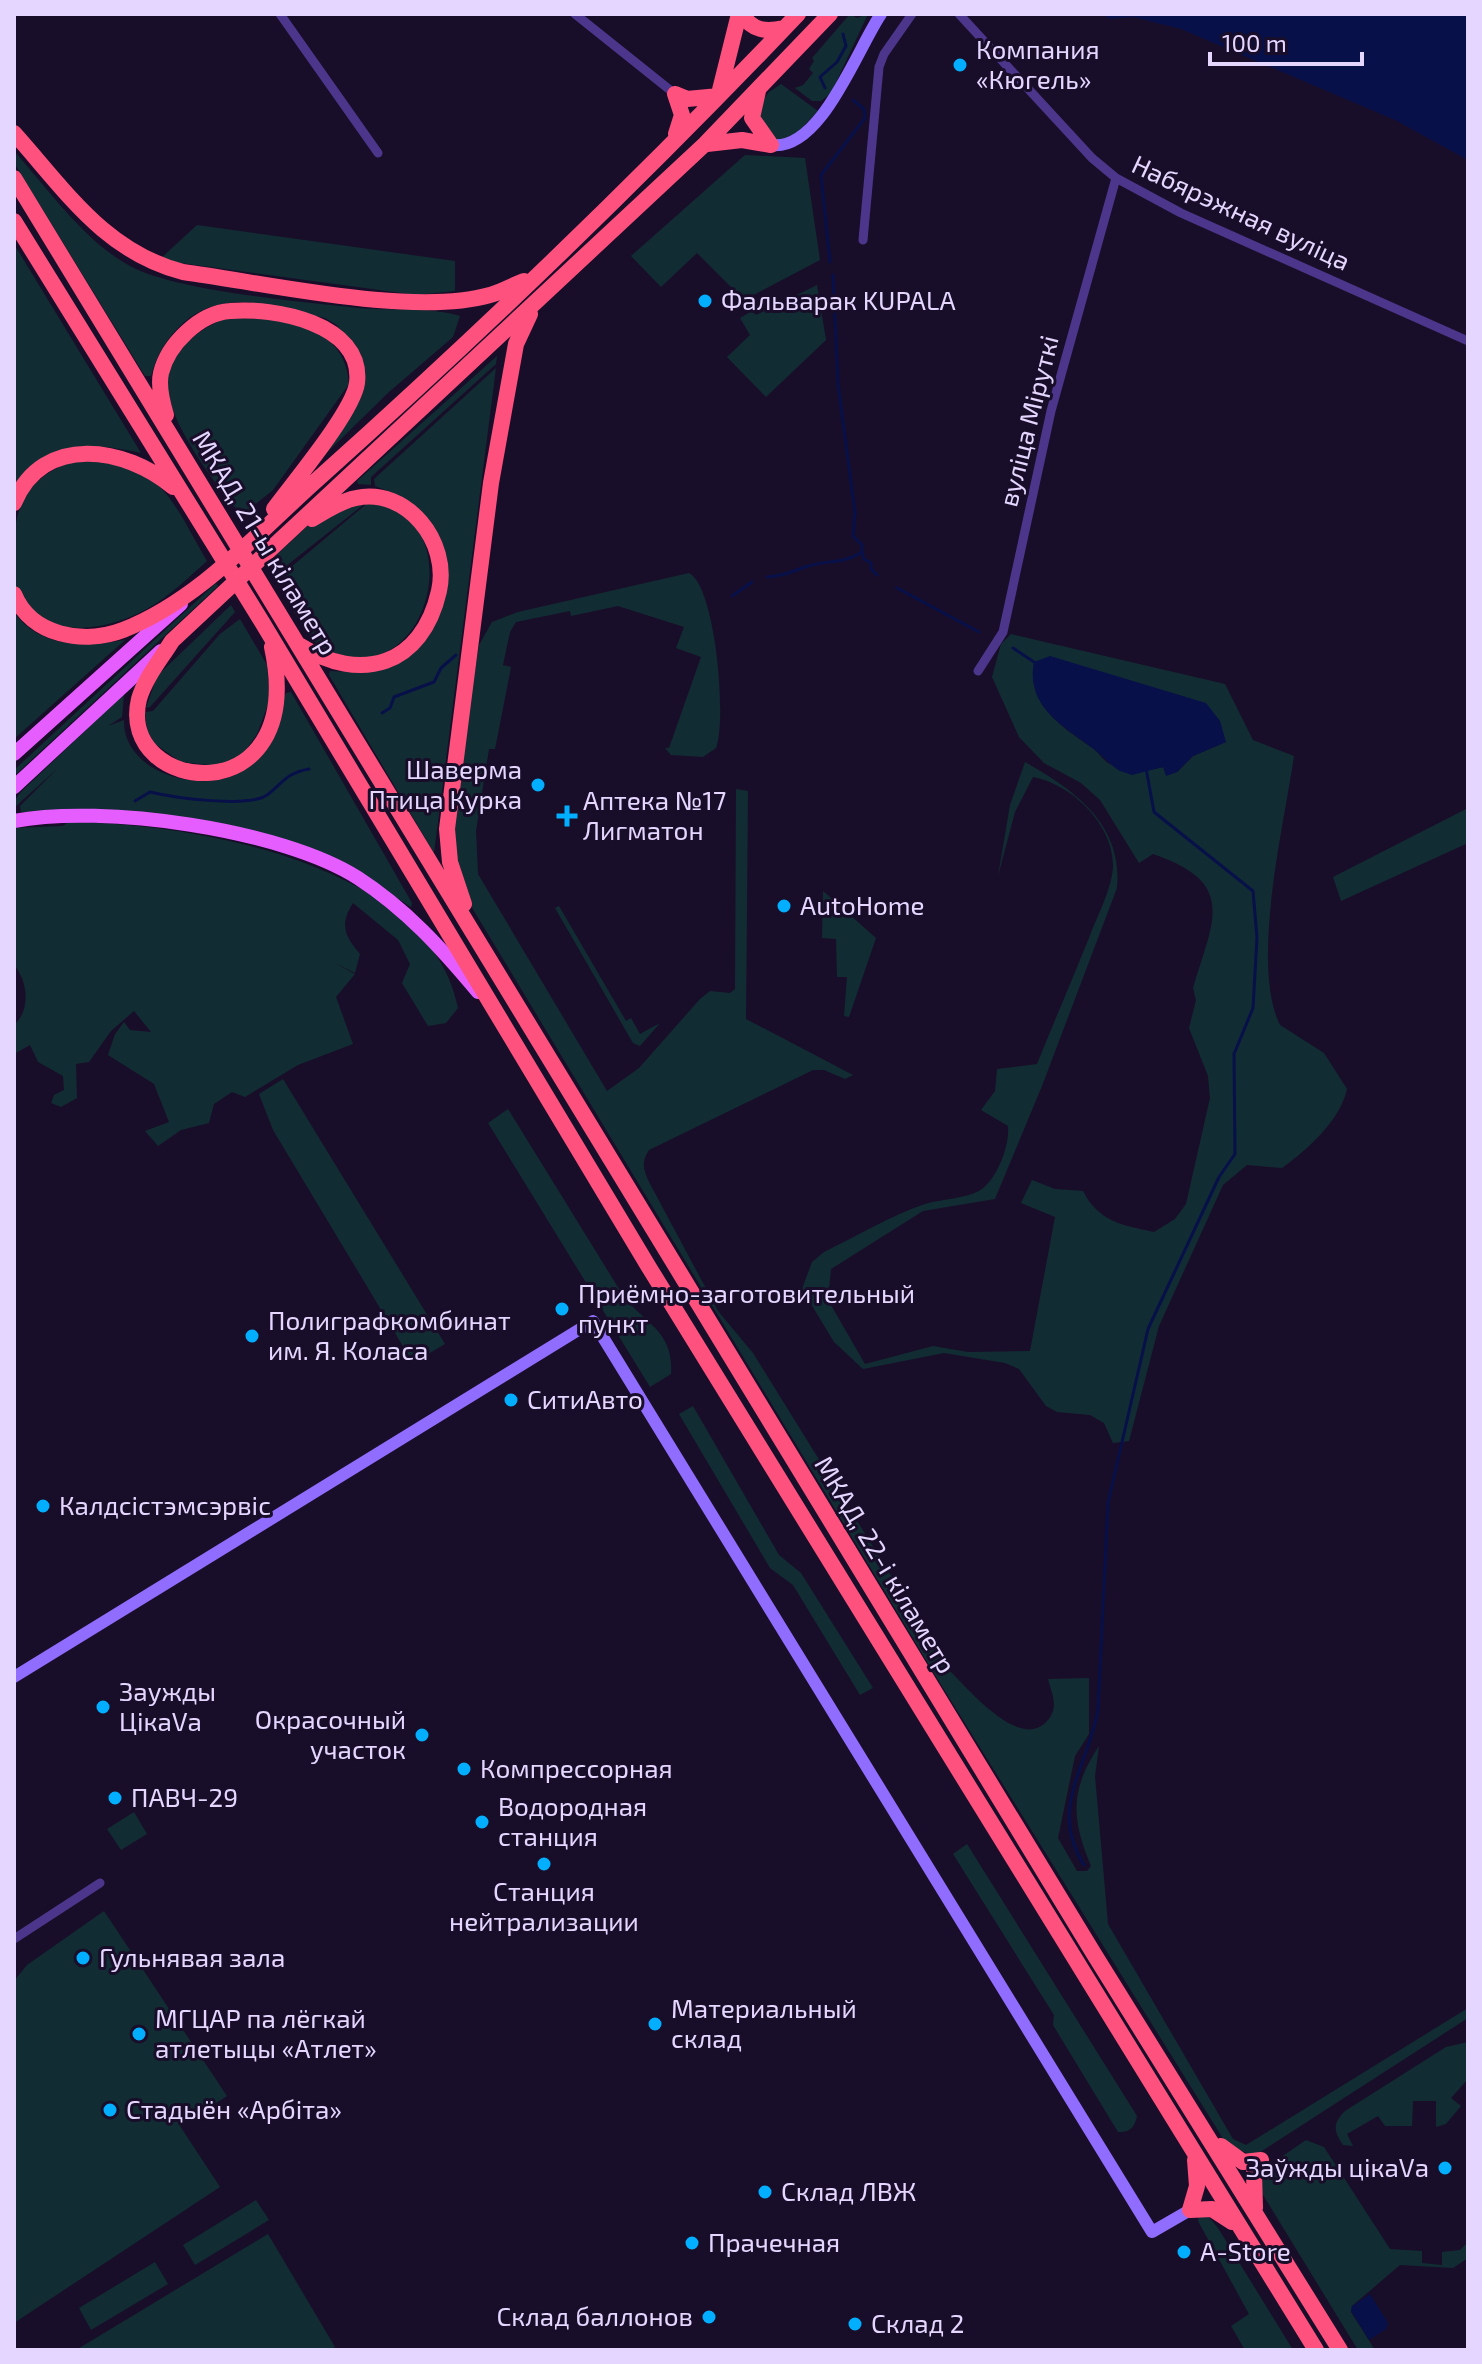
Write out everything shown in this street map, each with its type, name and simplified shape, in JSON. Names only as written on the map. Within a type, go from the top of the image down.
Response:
[{"type":"highway","points":[[719,96],[741,14]]},
{"type":"highway","points":[[741,14],[759,30],[784,28]]},
{"type":"highway","points":[[14,594],[29,617],[45,628],[87,637],[122,630],[196,589],[537,275],[798,14]]},
{"type":"highway","points":[[266,628],[278,678],[272,717],[247,760],[217,775],[176,767],[154,752],[142,735],[139,699],[172,641],[705,144],[830,14]]},
{"type":"highway","points":[[758,91],[752,118],[771,145]]},
{"type":"highway","points":[[675,94],[687,99],[719,96]]},
{"type":"highway","points":[[674,140],[682,115],[675,94]]},
{"type":"highway","points":[[14,133],[111,238],[154,264],[183,272],[401,301],[471,299],[491,295],[537,275]]},
{"type":"highway","points":[[705,144],[734,140],[771,145]]},
{"type":"highway","name":"МКАД, 21-ы кіламетр","points":[[14,178],[178,442],[472,933]]},
{"type":"highway","name":"МКАД, 21-ы кіламетр","points":[[14,221],[266,628],[455,945]]},
{"type":"highway","points":[[482,950],[457,888],[448,854],[447,829],[491,483],[516,344],[534,305]]},
{"type":"highway","points":[[178,442],[162,401],[161,373],[179,341],[209,316],[229,311],[252,311],[300,319],[327,329],[348,348],[357,378],[352,397],[253,537]]},
{"type":"highway","points":[[14,503],[19,490],[42,467],[75,453],[107,454],[138,462],[185,497]]},
{"type":"highway","points":[[289,531],[339,503],[383,496],[398,502],[422,522],[431,538],[441,576],[440,590],[427,623],[410,645],[390,660],[358,667],[337,665],[297,644]]},
{"type":"highway","name":"МКАД, 22-і кіламетр","points":[[472,933],[1340,2350]]},
{"type":"highway","name":"МКАД, 22-і кіламетр","points":[[455,945],[1316,2350]]},
{"type":"highway","points":[[1206,2132],[1235,2159],[1243,2162],[1261,2160],[1254,2173],[1258,2217]]},
{"type":"highway","points":[[1194,2155],[1197,2186],[1190,2210],[1212,2209],[1241,2230]]},
{"type":"main road","points":[[14,754],[134,650],[196,589]]},
{"type":"main road","points":[[14,787],[172,641]]},
{"type":"main road","points":[[14,821],[83,815],[148,820],[249,837],[321,859],[356,877],[419,926],[493,1010]]},
{"type":"street","points":[[280,14],[378,153]]},
{"type":"street","points":[[575,14],[675,94]]},
{"type":"street","points":[[771,145],[793,142],[816,124],[881,14]]},
{"type":"street","points":[[863,240],[879,67],[884,54],[912,14]]},
{"type":"street","name":"Набярэжная вуліца","points":[[959,14],[1092,158],[1116,178],[1181,213],[1468,341]]},
{"type":"street","name":"вуліца Міруткі","points":[[978,671],[1003,632],[1051,411],[1116,178]]},
{"type":"street","points":[[14,1677],[593,1321],[1152,2232],[1190,2210]]},
{"type":"street","points":[[14,1939],[100,1883]]},
{"type":"green space","points":[[850,14],[857,18],[868,14],[831,93],[821,101],[812,101],[795,88],[803,85],[813,73],[809,69],[814,61],[812,58]]},
{"type":"green space","points":[[781,84],[818,111],[796,134],[779,140],[763,132],[758,106],[769,92]]},
{"type":"green space","points":[[14,151],[97,243],[130,266],[150,275],[207,289],[274,299],[449,313],[460,316],[453,337],[389,392],[303,476],[346,416],[355,353],[337,325],[325,318],[270,305],[216,305],[183,323],[163,347],[151,376],[145,376],[14,163]]},
{"type":"green space","points":[[745,155],[805,158],[820,260],[744,300],[697,253],[661,287],[631,256]]},
{"type":"green space","points":[[197,225],[455,261],[455,291],[416,295],[159,260]]},
{"type":"green space","points":[[14,244],[141,453],[87,446],[55,452],[26,471],[14,487]]},
{"type":"green space","points":[[817,285],[826,340],[766,397],[727,357],[750,335],[740,318],[752,311],[756,315]]},
{"type":"green space","points":[[227,318],[287,322],[322,336],[336,348],[345,364],[349,384],[273,490],[242,515],[207,471],[184,434],[169,398],[167,383],[173,361],[188,342]]},
{"type":"green space","points":[[497,356],[496,364],[371,477],[371,485],[358,484],[357,481]]},
{"type":"green space","points":[[496,368],[434,853],[329,675],[330,671],[350,672],[408,654],[445,564],[393,493],[375,486],[374,479]]},
{"type":"green space","points":[[80,459],[130,468],[161,488],[183,518],[207,561],[169,594],[138,613],[98,626],[77,628],[39,618],[25,604],[15,584],[13,566],[18,515],[30,490],[50,472]]},
{"type":"green space","points":[[370,501],[401,512],[420,534],[429,561],[428,591],[418,620],[400,642],[376,656],[346,656],[325,649],[310,637],[287,600],[289,597],[278,578]]},
{"type":"green space","points":[[348,503],[363,505],[276,574],[268,563],[315,519]]},
{"type":"green space","points":[[689,573],[698,583],[706,602],[717,655],[720,711],[716,748],[703,757],[671,755],[665,748],[669,748],[701,657],[676,648],[684,627],[618,606],[571,616],[570,611],[516,622],[510,632],[503,665],[511,667],[495,749],[489,749],[476,831],[478,874],[607,1091],[639,1068],[710,991],[730,993],[735,989],[736,789],[748,791],[746,1019],[853,1075],[845,1079],[824,1070],[813,1070],[646,1154],[644,1166],[649,1182],[718,1311],[753,1353],[950,1671],[969,1691],[1007,1722],[1033,1729],[1049,1719],[1054,1708],[1048,1679],[1089,1678],[1089,1734],[1075,1756],[1058,1838],[1077,1871],[1087,1871],[1091,1866],[1077,1819],[1078,1791],[1099,1746],[1095,1776],[1108,1924],[1233,2139],[1246,2145],[1468,2008],[1468,2018],[1254,2156],[1227,2145],[940,1683],[456,877],[452,816],[479,645],[492,622],[518,612]]},
{"type":"green space","points":[[216,583],[218,586],[14,776],[14,770]]},
{"type":"green space","points":[[231,605],[235,612],[146,708],[157,676]]},
{"type":"green space","points":[[14,612],[37,633],[50,639],[80,644],[125,640],[14,739]]},
{"type":"green space","points":[[240,619],[267,665],[270,699],[257,734],[242,756],[219,766],[181,762],[155,744],[147,731],[145,712],[153,711],[220,634]]},
{"type":"green space","points":[[1011,634],[1225,684],[1253,740],[1294,756],[1272,894],[1268,967],[1272,999],[1280,1025],[1324,1053],[1347,1089],[1330,1123],[1292,1161],[1282,1168],[1247,1165],[1223,1185],[1159,1326],[1129,1441],[1113,1443],[1104,1423],[1090,1415],[1057,1412],[1046,1406],[1019,1369],[1005,1363],[944,1353],[863,1369],[834,1342],[802,1289],[812,1262],[824,1252],[912,1209],[979,1191],[1001,1162],[1008,1126],[981,1110],[995,1091],[997,1069],[1037,1064],[1110,886],[1113,868],[1107,837],[1088,809],[1062,788],[1033,777],[1015,812],[998,876],[1010,805],[1025,762],[1078,798],[1092,812],[1104,828],[1117,866],[1117,888],[1042,1086],[995,1199],[923,1211],[831,1269],[828,1300],[865,1364],[933,1346],[968,1352],[1030,1351],[1055,1217],[1021,1203],[1032,1180],[1055,1189],[1083,1191],[1104,1216],[1154,1232],[1175,1219],[1186,1204],[1210,1098],[1208,1076],[1189,1028],[1196,1000],[1193,988],[1212,923],[1208,891],[1198,878],[1180,865],[1153,854],[1139,863],[1100,800],[1081,783],[1044,763],[1019,737],[992,677],[1001,644]],"holes":[[[1035,662],[1226,742],[1193,756],[1177,772],[1166,775],[1164,767],[1136,770],[1114,766],[1060,724],[1041,703],[1033,677]]]},
{"type":"green space","points":[[291,692],[412,903],[411,907],[340,861],[95,810],[21,812],[20,806],[59,767],[14,808],[14,801],[21,792],[124,694],[122,717],[108,726],[124,720],[127,740],[138,756],[173,777],[194,781],[234,775],[250,765],[267,740],[286,693]]},
{"type":"green space","points":[[1468,808],[1468,843],[1341,901],[1333,877]]},
{"type":"green space","points":[[68,822],[176,831],[237,843],[298,861],[354,885],[402,917],[438,958],[458,1008],[446,1023],[428,1026],[402,983],[410,964],[398,940],[353,903],[345,924],[351,942],[360,954],[355,973],[331,961],[355,974],[336,997],[353,1044],[298,1065],[245,1097],[232,1092],[214,1104],[209,1123],[181,1130],[158,1146],[145,1131],[169,1122],[154,1084],[108,1055],[115,1034],[124,1022],[130,1030],[151,1032],[134,1011],[111,1031],[89,1062],[76,1064],[77,1098],[61,1107],[51,1103],[54,1095],[64,1090],[63,1076],[38,1062],[30,1045],[14,1054],[14,1025],[23,1012],[26,995],[14,965],[14,828],[63,826]]},
{"type":"green space","points":[[823,891],[876,938],[849,1017],[844,1016],[847,977],[837,977],[836,939],[822,938]]},
{"type":"green space","points":[[559,906],[626,1021],[631,1018],[640,1034],[660,1023],[640,1046],[633,1043],[555,908]]},
{"type":"green space","points":[[283,1079],[445,1344],[413,1363],[273,1130],[259,1094]]},
{"type":"green space","points":[[508,1109],[624,1297],[663,1338],[671,1360],[671,1374],[650,1387],[488,1123]]},
{"type":"green space","points":[[693,1406],[779,1555],[801,1573],[873,1688],[860,1695],[793,1585],[770,1568],[679,1414]]},
{"type":"green space","points":[[134,1812],[147,1834],[121,1850],[107,1829]]},
{"type":"green space","points":[[967,1844],[1137,2116],[1129,2130],[1118,2132],[1053,2025],[1054,2015],[953,1854]]},
{"type":"green space","name":"Стадыён «Арбіта»","points":[[104,1911],[227,2096],[180,2126],[220,2187],[14,2323],[14,1981],[27,1965]]},
{"type":"green space","points":[[1468,2042],[1468,2079],[1451,2098],[1461,2106],[1446,2124],[1436,2127],[1436,2101],[1413,2101],[1412,2126],[1385,2126],[1378,2116],[1347,2134],[1353,2146],[1343,2145],[1336,2128],[1345,2111],[1446,2047]]},
{"type":"green space","points":[[1306,2140],[1324,2147],[1390,2249],[1422,2251],[1422,2263],[1442,2265],[1442,2252],[1460,2250],[1468,2242],[1468,2258],[1453,2268],[1400,2265],[1352,2306],[1351,2312],[1375,2350],[1358,2350],[1260,2190],[1264,2169]]},
{"type":"green space","points":[[256,2200],[269,2220],[195,2265],[183,2245]]},
{"type":"green space","points":[[1207,2215],[1293,2350],[1245,2350],[1231,2326],[1249,2314],[1198,2221],[1199,2216]]},
{"type":"green space","points":[[268,2234],[335,2347],[331,2350],[76,2350]]},
{"type":"green space","points":[[155,2262],[168,2284],[91,2330],[79,2308]]},
{"type":"shaded area","points":[[1101,14],[1468,14],[1468,160],[1395,120],[1181,29],[1133,17],[1110,19]]},
{"type":"shaded area","points":[[1050,656],[1206,703],[1220,721],[1226,742],[1193,756],[1177,772],[1166,776],[1163,767],[1132,775],[1120,771],[1060,724],[1041,704],[1033,678],[1034,662]]},
{"type":"shaded area","points":[[1370,2294],[1388,2323],[1386,2329],[1369,2340],[1351,2311],[1352,2306]]},
{"type":"waterway","points":[[825,88],[820,77],[837,62],[846,46],[843,34]]},
{"type":"waterway","points":[[830,262],[821,175],[865,118],[864,109],[853,100]]},
{"type":"waterway","points":[[767,577],[862,552],[862,545],[853,536],[855,513],[838,384],[833,275]]},
{"type":"waterway","points":[[862,552],[877,575]]},
{"type":"waterway","points":[[732,596],[752,582]]},
{"type":"waterway","points":[[897,588],[979,632]]},
{"type":"waterway","points":[[1013,648],[1037,664]]},
{"type":"waterway","points":[[382,713],[390,708],[394,697],[434,682],[441,668],[456,655]]},
{"type":"waterway","points":[[1084,1865],[1074,1844],[1070,1806],[1098,1710],[1108,1503],[1148,1329],[1219,1177],[1235,1154],[1234,1054],[1253,1008],[1257,938],[1253,891],[1154,812],[1146,768]]},
{"type":"waterway","points":[[135,801],[150,792],[211,801],[258,799],[290,776],[309,769]]},
{"type":"place","name":"Компания «Кюгель»","points":[[960,65]]},
{"type":"place","name":"Фальварак KUPALA","points":[[705,301]]},
{"type":"place","name":"Шаверма Птица Курка","points":[[538,785]]},
{"type":"place","name":"Аптека №17 Лигматон","points":[[567,816]]},
{"type":"place","name":"AutoHome","points":[[784,906]]},
{"type":"place","name":"Приёмно-заготовительный пункт","points":[[562,1309]]},
{"type":"place","name":"Полиграфкомбинат им. Я. Коласа","points":[[252,1336]]},
{"type":"place","name":"СитиАвто","points":[[511,1400]]},
{"type":"place","name":"Калдсістэмсэрвіс","points":[[43,1506]]},
{"type":"place","name":"Заужды ЦікаVа","points":[[103,1707]]},
{"type":"place","name":"Окрасочный участок","points":[[422,1735]]},
{"type":"place","name":"Компрессорная","points":[[464,1769]]},
{"type":"place","name":"ПАВЧ-29","points":[[115,1798]]},
{"type":"place","name":"Водородная станция","points":[[482,1822]]},
{"type":"place","name":"Станция нейтрализации","points":[[544,1864]]},
{"type":"place","name":"Гульнявая зала","points":[[83,1958]]},
{"type":"place","name":"Материальный склад","points":[[655,2024]]},
{"type":"place","name":"МГЦАР па лёгкай атлетыцы «Атлет»","points":[[139,2034]]},
{"type":"place","name":"Стадыён «Арбіта»","points":[[110,2110]]},
{"type":"place","name":"Заўжды цікаVа","points":[[1445,2168]]},
{"type":"place","name":"Склад ЛВЖ","points":[[765,2192]]},
{"type":"place","name":"Прачечная","points":[[692,2243]]},
{"type":"place","name":"A-Store","points":[[1184,2252]]},
{"type":"place","name":"Склад баллонов","points":[[709,2317]]},
{"type":"place","name":"Склад 2","points":[[855,2324]]}]
